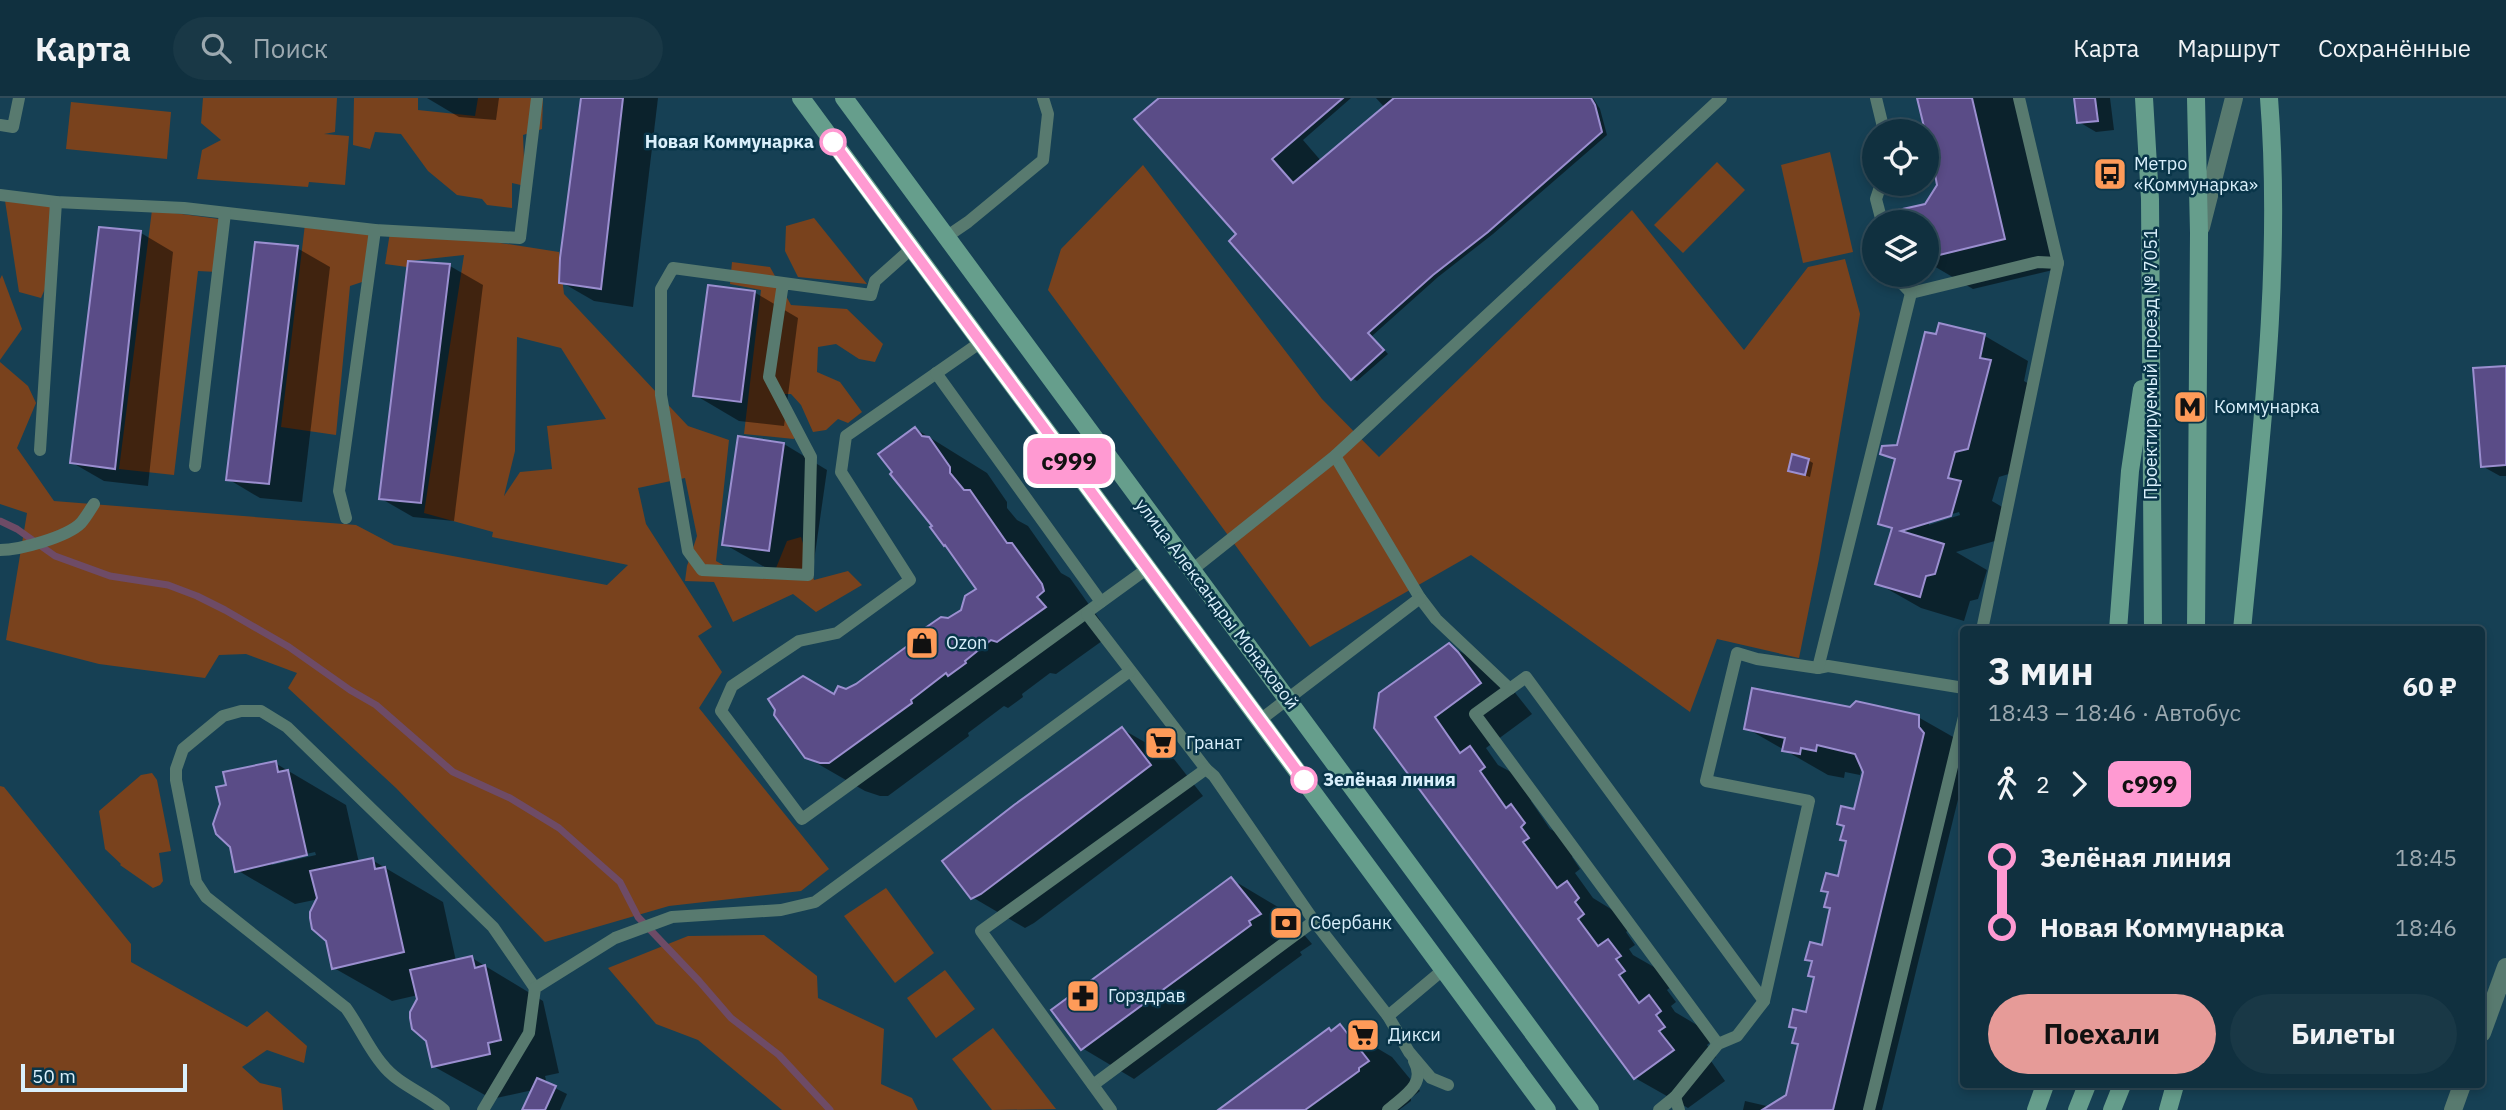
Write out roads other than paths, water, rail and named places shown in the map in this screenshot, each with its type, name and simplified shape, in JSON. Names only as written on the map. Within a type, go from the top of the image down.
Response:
[{"type":"main road","name":"улица Александры Монаховой","points":[[801,98],[1547,1110]]},
{"type":"main road","name":"улица Александры Монаховой","points":[[844,98],[1590,1110]]},
{"type":"main road","name":"Проектируемый проезд № 7051","points":[[2144,98],[2150,199],[2153,626]]},
{"type":"main road","points":[[2196,98],[2199,233],[2196,626]]},
{"type":"main road","points":[[2242,626],[2274,287],[2274,156],[2269,98]]},
{"type":"main road","points":[[2118,626],[2130,471],[2150,333]]},
{"type":"main road","points":[[2036,1110],[2044,1088]]},
{"type":"main road","points":[[2077,1110],[2086,1088]]},
{"type":"main road","points":[[2112,1110],[2121,1088]]},
{"type":"main road","points":[[2168,1110],[2174,1088]]},
{"type":"street","points":[[2199,233],[2234,98]]},
{"type":"street","points":[[2485,1025],[2506,967]]},
{"type":"street","points":[[2453,1110],[2461,1088]]},
{"type":"lane","points":[[0,125],[13,127],[19,98]]},
{"type":"lane","points":[[0,195],[56,202],[184,208],[375,230],[520,237],[537,98]]},
{"type":"lane","points":[[946,237],[1043,160],[1048,114],[1043,98]]},
{"type":"lane","points":[[1192,570],[1335,456],[1721,98]]},
{"type":"lane","points":[[1876,98],[1881,119]]},
{"type":"lane","points":[[1983,626],[2058,263],[2020,98]]},
{"type":"lane","points":[[40,450],[56,202]]},
{"type":"lane","points":[[195,466],[225,213]]},
{"type":"lane","points":[[346,517],[339,492],[375,230]]},
{"type":"lane","points":[[783,283],[769,377],[811,457],[808,575],[702,570],[688,551],[661,395],[661,289],[673,268],[783,283],[871,295],[875,281],[912,248]]},
{"type":"lane","points":[[1911,293],[2038,262],[2058,263]]},
{"type":"lane","points":[[1905,287],[1911,293]]},
{"type":"lane","points":[[1818,668],[1911,293]]},
{"type":"lane","points":[[981,342],[846,436],[841,472],[910,580],[837,633],[799,642],[732,686],[721,710],[802,819],[1148,568]]},
{"type":"lane","points":[[936,373],[1101,602]]},
{"type":"lane","points":[[1335,456],[1420,598],[1436,619],[1510,689]]},
{"type":"lane","points":[[0,550],[13,550],[48,540],[79,525],[94,504]]},
{"type":"lane","points":[[1260,720],[1420,598]]},
{"type":"lane","points":[[1087,614],[1214,776],[1314,921],[1388,1016],[1419,1069],[1415,1087],[1388,1110]]},
{"type":"lane","points":[[1659,1110],[1675,1097],[1718,1044],[1737,1036],[1764,1000],[1809,801],[1706,781],[1737,653],[1757,659],[1818,668],[1828,666],[1960,687]]},
{"type":"lane","points":[[535,988],[615,938],[672,917],[781,911],[815,902],[1130,671]]},
{"type":"lane","points":[[1718,1044],[1475,714],[1526,677],[1764,1000]]},
{"type":"lane","points":[[444,1110],[398,1080],[381,1064],[345,1008],[205,897],[196,882],[176,769],[183,749],[223,716],[241,710],[261,711],[287,727],[493,927],[535,988],[529,1033],[483,1110]]},
{"type":"lane","points":[[1869,1110],[1960,733]]},
{"type":"lane","points":[[1111,1110],[981,931],[1206,769]]},
{"type":"lane","points":[[1093,1085],[1314,921]]},
{"type":"lane","points":[[1388,1016],[1444,969]]},
{"type":"lane","points":[[1409,1052],[1431,1077],[1448,1085]]},
{"type":"lane","points":[[1675,1097],[1679,1110]]},
{"type":"waterway","points":[[0,521],[17,529],[55,556],[110,576],[168,585],[225,610],[289,647],[376,705],[453,772],[510,798],[559,828],[620,882],[638,917],[731,1018],[779,1055],[830,1110]]},
{"type":"place","name":"Новая Коммунарка","points":[[833,142]]},
{"type":"place","name":"Метро «Коммунарка»","points":[[2110,174]]},
{"type":"place","name":"Коммунарка","points":[[2190,407]]},
{"type":"place","name":"Ozon","points":[[922,643]]},
{"type":"place","name":"Гранат","points":[[1161,743]]},
{"type":"place","name":"Зелёная линия","points":[[1304,780]]},
{"type":"place","name":"Сбербанк","points":[[1286,923]]},
{"type":"place","name":"Горздрав","points":[[1083,996]]},
{"type":"place","name":"Дикси","points":[[1363,1035]]}]
